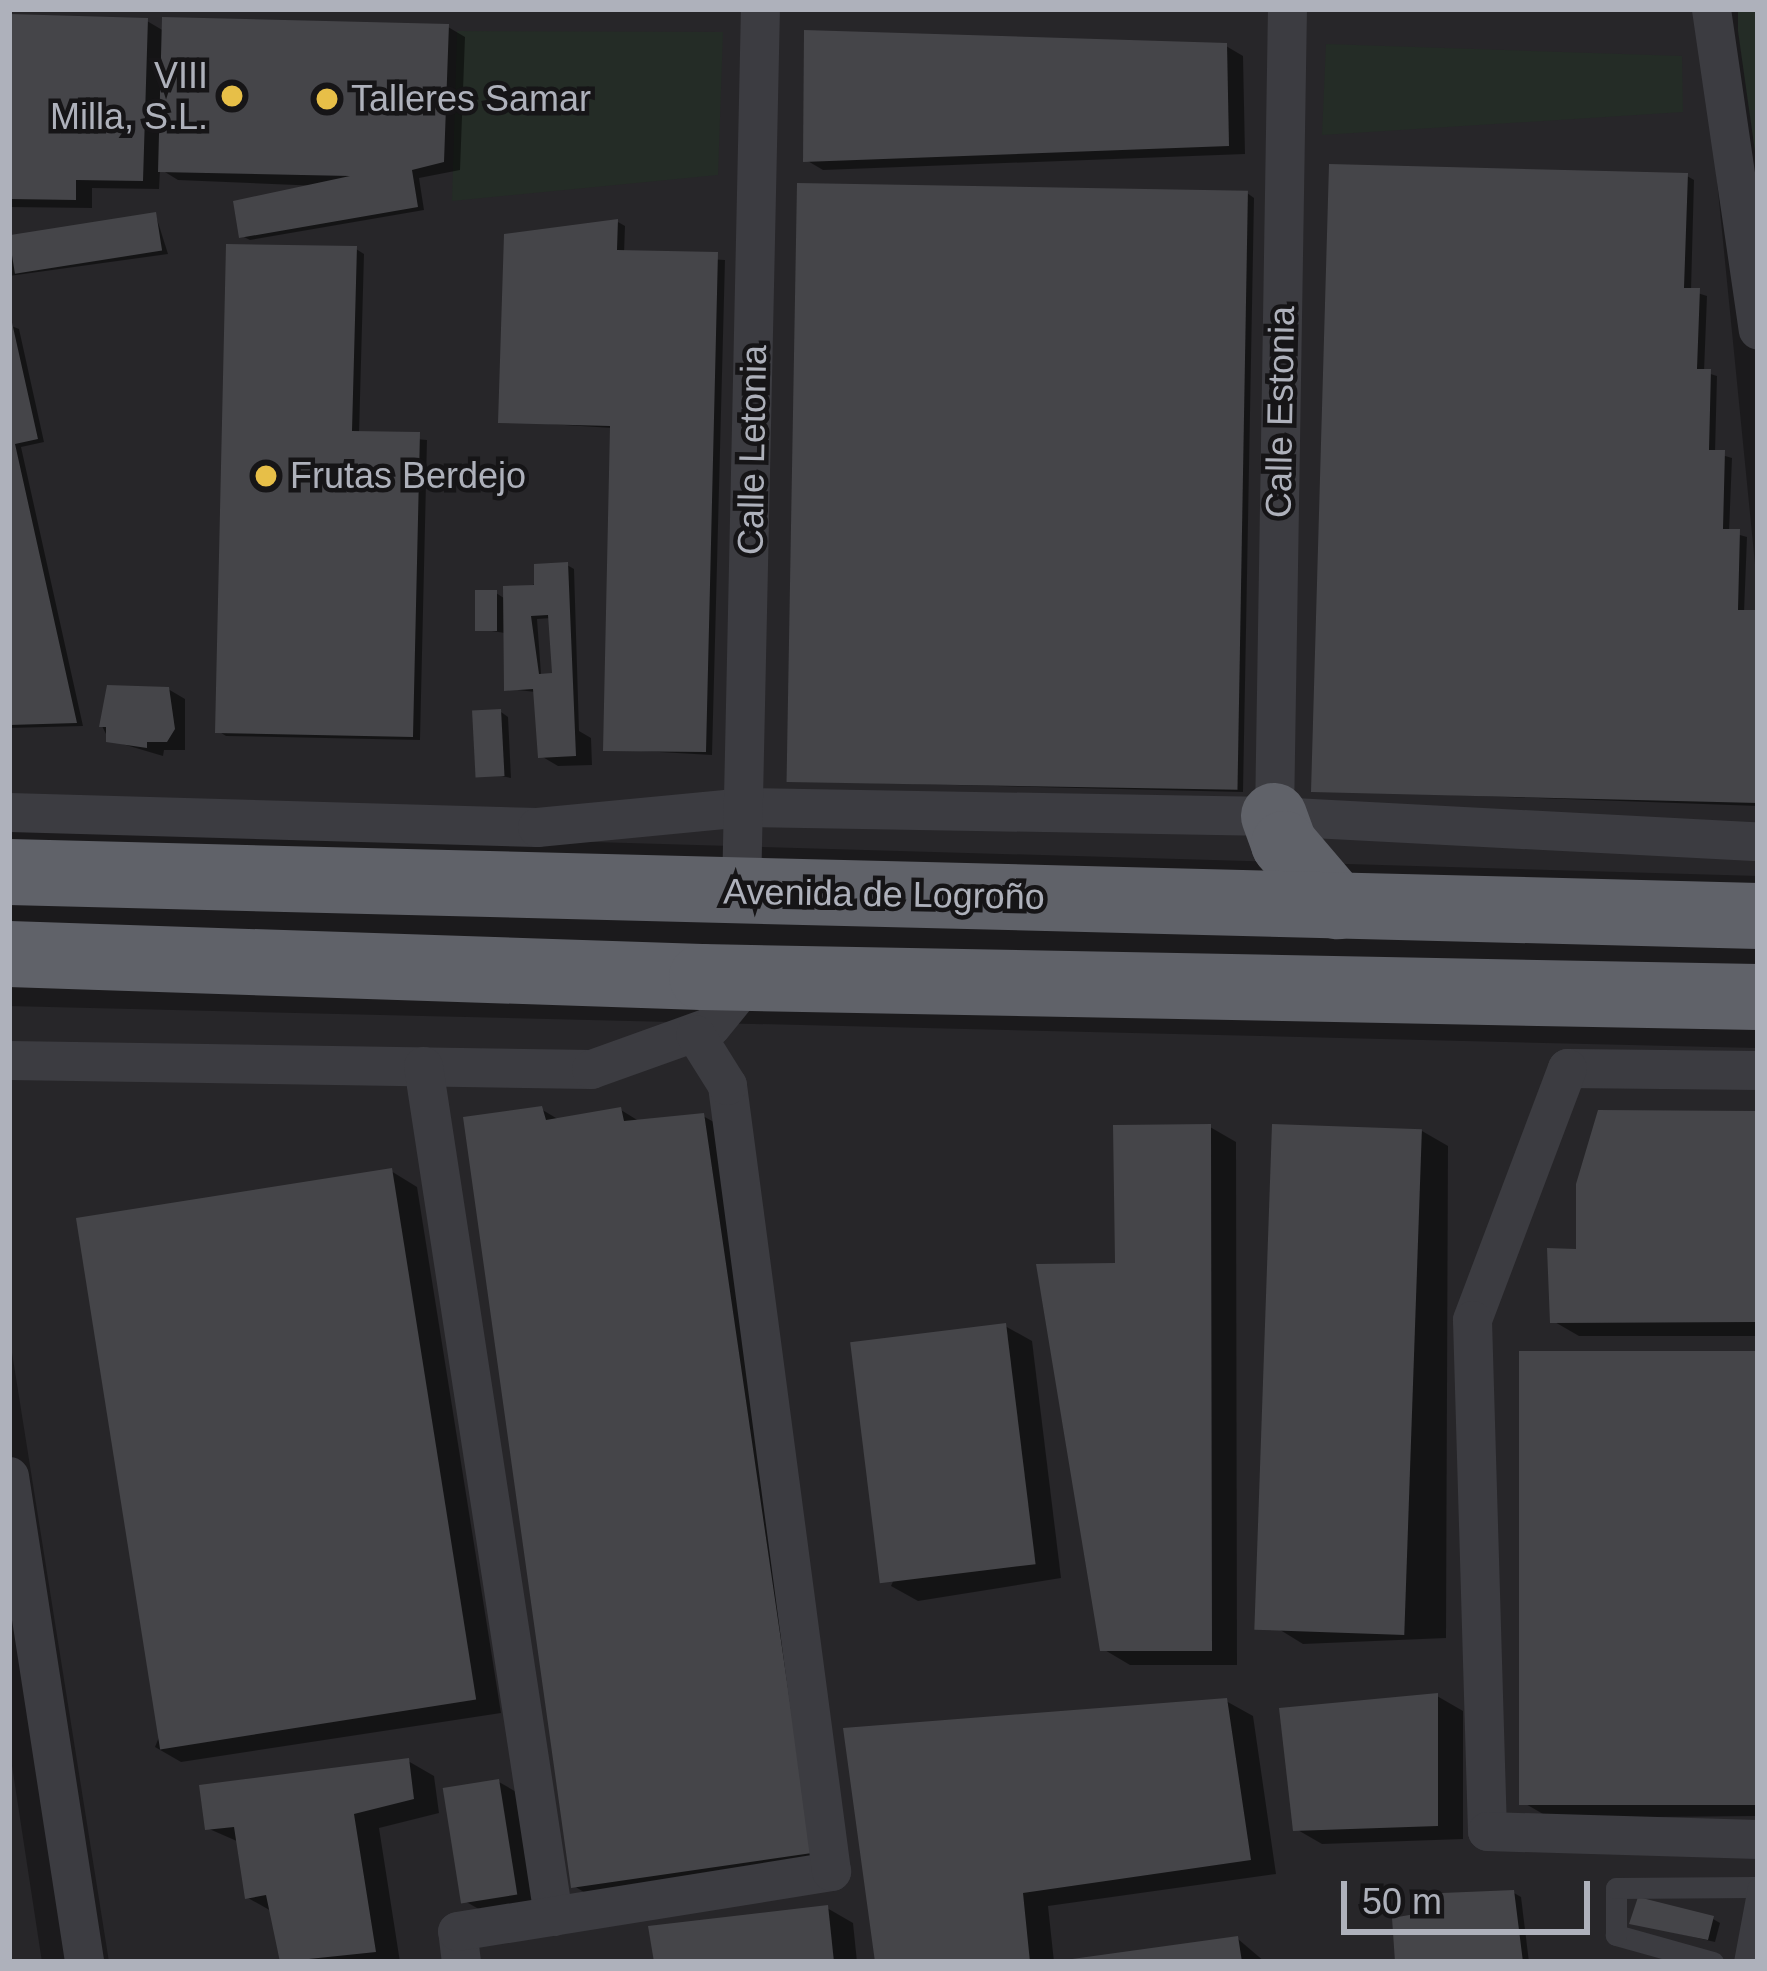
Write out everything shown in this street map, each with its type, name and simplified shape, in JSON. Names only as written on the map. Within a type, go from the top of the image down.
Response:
[{"type":"highway","points":[[1208,901],[1274,816]]},
{"type":"highway","points":[[1274,816],[1284,844],[1337,906]]},
{"type":"highway","name":"Avenida de Logroño","points":[[9,872],[356,850],[741,890],[1758,916]]},
{"type":"highway","points":[[9,954],[750,978],[1758,997]]},
{"type":"street","name":"Calle Letonia","points":[[741,890],[760,9]]},
{"type":"street","name":"Calle Estonia","points":[[1274,816],[1286,9]]},
{"type":"street","points":[[1712,9],[1758,330]]},
{"type":"street","points":[[9,812],[356,850],[746,807],[1274,816],[1758,841]]},
{"type":"street","points":[[9,1060],[591,1069],[711,1027],[750,978]]},
{"type":"street","points":[[461,1962],[457,1930],[831,1871],[727,1084],[695,1034]]},
{"type":"street","points":[[423,1066],[553,1916]]},
{"type":"street","points":[[1758,1070],[1567,1068],[1472,1320],[1487,1831],[1758,1839]]},
{"type":"street","points":[[9,1476],[84,1962]]},
{"type":"lane","points":[[1714,1962],[1616,1935],[1616,1888],[1756,1887],[1744,1962]]},
{"type":"shaded area","points":[[9,9],[1700,9],[1758,594],[1758,876],[9,825]]},
{"type":"shaded area","points":[[1738,9],[1758,9],[1758,173],[1738,31]]},
{"type":"shaded area","points":[[457,31],[723,32],[718,175],[452,201]]},
{"type":"shaded area","points":[[1326,44],[1682,56],[1683,112],[1322,135]]},
{"type":"shaded area","points":[[9,1006],[1758,1048],[1758,1962],[109,1962],[9,1334]]},
{"type":"shaded area","points":[[9,1746],[42,1962],[9,1962]]},
{"type":"building","points":[[9,14],[148,18],[143,181],[76,180],[76,200],[9,199]]},
{"type":"building","points":[[162,17],[449,24],[444,162],[412,170],[418,207],[239,238],[233,201],[350,176],[158,172]]},
{"type":"building","points":[[804,30],[1227,43],[1229,146],[803,162]]},
{"type":"building","points":[[1329,164],[1688,173],[1684,288],[1700,288],[1697,369],[1711,369],[1709,450],[1725,450],[1723,529],[1740,529],[1738,610],[1757,610],[1758,803],[1311,792]]},
{"type":"building","points":[[797,183],[1248,191],[1237,790],[787,782]]},
{"type":"building","points":[[156,212],[162,251],[15,274],[9,235]]},
{"type":"building","points":[[618,219],[617,250],[718,252],[706,752],[603,751],[610,426],[498,423],[504,234]]},
{"type":"building","points":[[226,244],[357,246],[352,431],[420,432],[413,737],[215,733]]},
{"type":"building","points":[[11,318],[38,439],[15,444],[77,723],[9,725]]},
{"type":"building","points":[[568,562],[576,756],[538,758],[533,689],[504,691],[503,586],[534,585],[534,564]],"holes":[[[548,615],[552,673],[539,674],[531,616]]]},
{"type":"building","points":[[475,590],[497,590],[497,631],[475,631]]},
{"type":"building","points":[[107,685],[169,687],[175,729],[167,742],[147,742],[147,748],[106,742],[106,727],[99,727]]},
{"type":"building","points":[[501,709],[505,776],[476,777],[472,711]]},
{"type":"building","points":[[542,1106],[546,1120],[621,1107],[624,1121],[704,1113],[812,1853],[571,1888],[463,1117]]},
{"type":"building","points":[[1598,1110],[1758,1111],[1758,1322],[1550,1323],[1547,1248],[1576,1249],[1576,1184]]},
{"type":"building","points":[[1211,1124],[1212,1651],[1100,1651],[1036,1264],[1115,1263],[1113,1125]]},
{"type":"building","points":[[1272,1124],[1422,1129],[1404,1635],[1254,1630]]},
{"type":"building","points":[[392,1168],[476,1699],[160,1749],[76,1218]]},
{"type":"building","points":[[1006,1323],[1036,1564],[880,1583],[850,1342]]},
{"type":"building","points":[[1519,1351],[1758,1351],[1758,1805],[1519,1805]]},
{"type":"building","points":[[1438,1693],[1438,1826],[1293,1831],[1279,1708]]},
{"type":"building","points":[[1227,1698],[1251,1860],[1023,1893],[1030,1962],[875,1962],[843,1728]]},
{"type":"building","points":[[409,1758],[414,1799],[354,1814],[376,1952],[280,1962],[266,1895],[245,1899],[234,1827],[205,1830],[199,1785]]},
{"type":"building","points":[[499,1779],[517,1895],[461,1903],[443,1788]]},
{"type":"building","points":[[1514,1890],[1523,1962],[1395,1962],[1392,1918],[1444,1909],[1442,1893]]},
{"type":"building","points":[[1638,1897],[1714,1916],[1708,1940],[1629,1924]]},
{"type":"building","points":[[828,1905],[834,1962],[654,1962],[648,1926]]},
{"type":"building","points":[[1238,1936],[1242,1962],[1072,1962],[1072,1959]]},
{"type":"place","name":"VIII Milla, S.L.","points":[[232,96]]},
{"type":"place","name":"Talleres Samar","points":[[327,99]]},
{"type":"place","name":"Frutas Berdejo","points":[[266,476]]}]
